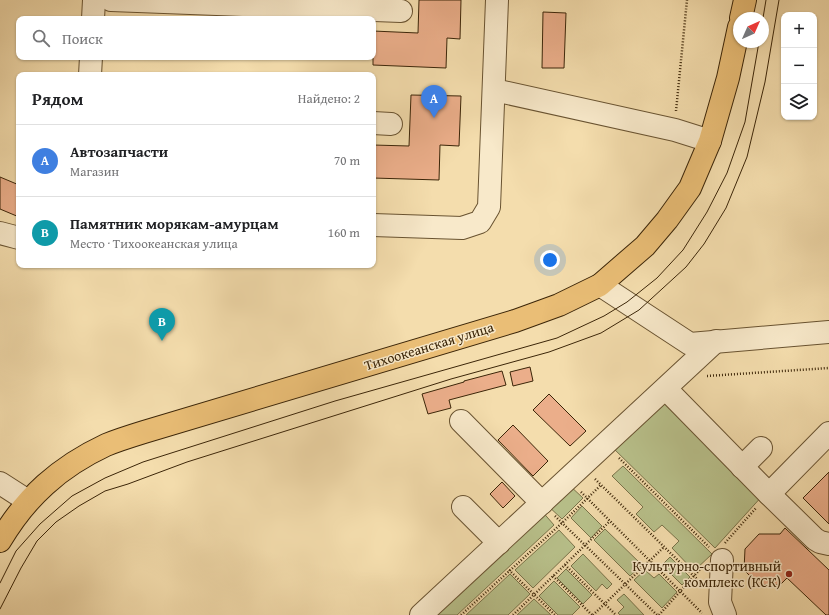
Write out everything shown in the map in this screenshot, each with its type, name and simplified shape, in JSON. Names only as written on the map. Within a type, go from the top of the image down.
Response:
[{"type":"main road","points":[[742,12],[745,0]]},
{"type":"main road","name":"Тихоокеанская улица","points":[[0,541],[28,501],[46,483],[73,462],[107,445],[144,432],[514,321],[559,305],[600,285],[646,246],[668,220],[690,188],[710,141],[728,78],[734,48]]},
{"type":"street","points":[[93,16],[94,0]]},
{"type":"street","points":[[111,0],[401,11]]},
{"type":"street","points":[[376,225],[462,228],[480,222],[489,208],[497,0]]},
{"type":"street","points":[[90,72],[91,60]]},
{"type":"street","points":[[494,90],[674,130],[710,141]]},
{"type":"street","points":[[0,233],[16,237]]},
{"type":"street","points":[[600,285],[690,344],[829,332]]},
{"type":"street","points":[[421,615],[716,341]]},
{"type":"street","points":[[672,383],[742,467],[815,539],[829,544]]},
{"type":"street","points":[[461,421],[542,503]]},
{"type":"street","points":[[769,494],[829,433]]},
{"type":"street","points":[[742,467],[761,448]]},
{"type":"street","points":[[0,483],[28,501]]},
{"type":"street","points":[[463,507],[499,543]]},
{"type":"street","points":[[717,611],[722,560]]},
{"type":"path","points":[[674,130],[687,0]]},
{"type":"path","points":[[672,383],[829,368]]},
{"type":"path","points":[[606,444],[722,560]]},
{"type":"path","points":[[575,473],[601,485],[664,547],[717,611]]},
{"type":"path","points":[[575,473],[587,498],[650,560],[717,611]]},
{"type":"path","points":[[461,615],[562,523],[601,485]]},
{"type":"path","points":[[542,503],[657,615]]},
{"type":"path","points":[[513,615],[610,521]]},
{"type":"path","points":[[553,576],[592,615],[626,585],[664,547]]},
{"type":"path","points":[[565,565],[616,615]]},
{"type":"path","points":[[510,570],[555,615]]},
{"type":"green space","points":[[667,393],[764,494],[715,548],[610,445]]},
{"type":"green space","points":[[623,466],[712,554],[694,571],[672,548],[679,541],[662,525],[654,532],[636,514],[643,507],[612,476]]},
{"type":"green space","points":[[568,484],[583,498],[562,519],[546,504]]},
{"type":"green space","points":[[582,506],[602,526],[591,538],[571,518]]},
{"type":"green space","points":[[540,509],[554,525],[457,615],[426,615]]},
{"type":"green space","points":[[605,529],[642,565],[630,576],[594,540]]},
{"type":"green space","points":[[559,530],[575,547],[533,588],[515,570]]},
{"type":"green space","points":[[583,554],[612,584],[607,589],[602,584],[596,591],[571,566]]},
{"type":"green space","points":[[670,557],[690,577],[682,585],[662,565]]},
{"type":"green space","points":[[566,569],[592,595],[583,604],[557,578]]},
{"type":"green space","points":[[645,570],[654,578],[659,574],[677,592],[662,608],[634,580]]},
{"type":"green space","points":[[510,574],[530,594],[508,615],[466,615]]},
{"type":"green space","points":[[554,581],[580,607],[572,615],[558,615],[539,596]]},
{"type":"green space","points":[[624,594],[644,615],[620,615],[618,613],[624,607],[617,600]]},
{"type":"green space","points":[[534,599],[551,615],[517,615]]},
{"type":"building","points":[[419,0],[461,0],[460,39],[447,38],[446,68],[373,65],[373,60],[376,60],[376,31],[418,33]]},
{"type":"building","points":[[543,12],[566,13],[564,68],[542,68]]},
{"type":"building","points":[[411,95],[461,96],[459,146],[440,145],[439,180],[376,178],[376,145],[409,146]]},
{"type":"building","points":[[0,177],[16,184],[16,216],[0,209]]},
{"type":"building","points":[[530,367],[533,381],[513,386],[510,372]]},
{"type":"building","points":[[502,371],[506,385],[449,400],[451,408],[428,414],[422,394]]},
{"type":"building","points":[[549,394],[586,431],[570,446],[533,410]]},
{"type":"building","points":[[513,425],[548,461],[533,476],[498,440]]},
{"type":"building","points":[[829,472],[829,524],[803,498]]},
{"type":"building","points":[[502,482],[515,496],[503,508],[490,494]]},
{"type":"building","name":"Культурно-спортивный комплекс (КСК)","points":[[785,528],[829,570],[829,615],[826,615],[787,578],[780,585],[759,585],[744,570],[745,549],[759,534],[780,534]]},
{"type":"tram line","points":[[764,12],[766,0]]},
{"type":"tram line","points":[[0,609],[37,541],[56,522],[79,506],[105,491],[187,462],[451,379],[549,352],[601,333],[639,310],[686,267],[704,244],[726,208],[747,157],[765,82],[779,0]]},
{"type":"tram line","points":[[0,583],[16,551],[40,524],[72,496],[105,478],[143,462],[335,401],[557,338],[604,316],[627,302],[657,278],[683,250],[707,212],[727,173],[745,122],[758,48]]},
{"type":"place","name":"Автозапчасти","points":[[434,118]]},
{"type":"place","name":"Памятник морякам-амурцам","points":[[162,341]]},
{"type":"place","name":"Культурно-спортивный комплекс (КСК)","points":[[789,574]]}]
